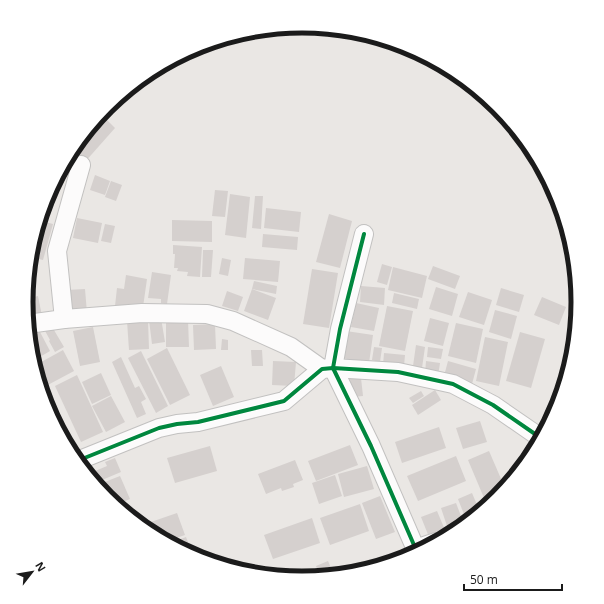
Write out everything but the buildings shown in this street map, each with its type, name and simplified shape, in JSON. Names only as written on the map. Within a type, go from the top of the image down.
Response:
[{"type":"street","points":[[64,319],[57,251],[81,165]]},
{"type":"street","points":[[84,459],[159,428],[177,424],[198,422],[284,401],[327,368],[340,329],[364,234]]},
{"type":"street","points":[[34,323],[64,319],[142,313],[207,314],[233,322],[291,347],[327,368],[398,372],[453,384],[493,405],[536,435]]},
{"type":"street","points":[[327,368],[371,446],[414,546]]},
{"type":"cycle path","points":[[364,234],[340,329],[333,368],[371,446],[415,546]]},
{"type":"cycle path","points":[[83,458],[159,428],[177,424],[198,422],[284,401],[322,369],[333,368],[398,372],[453,384],[493,405],[536,435]]}]
